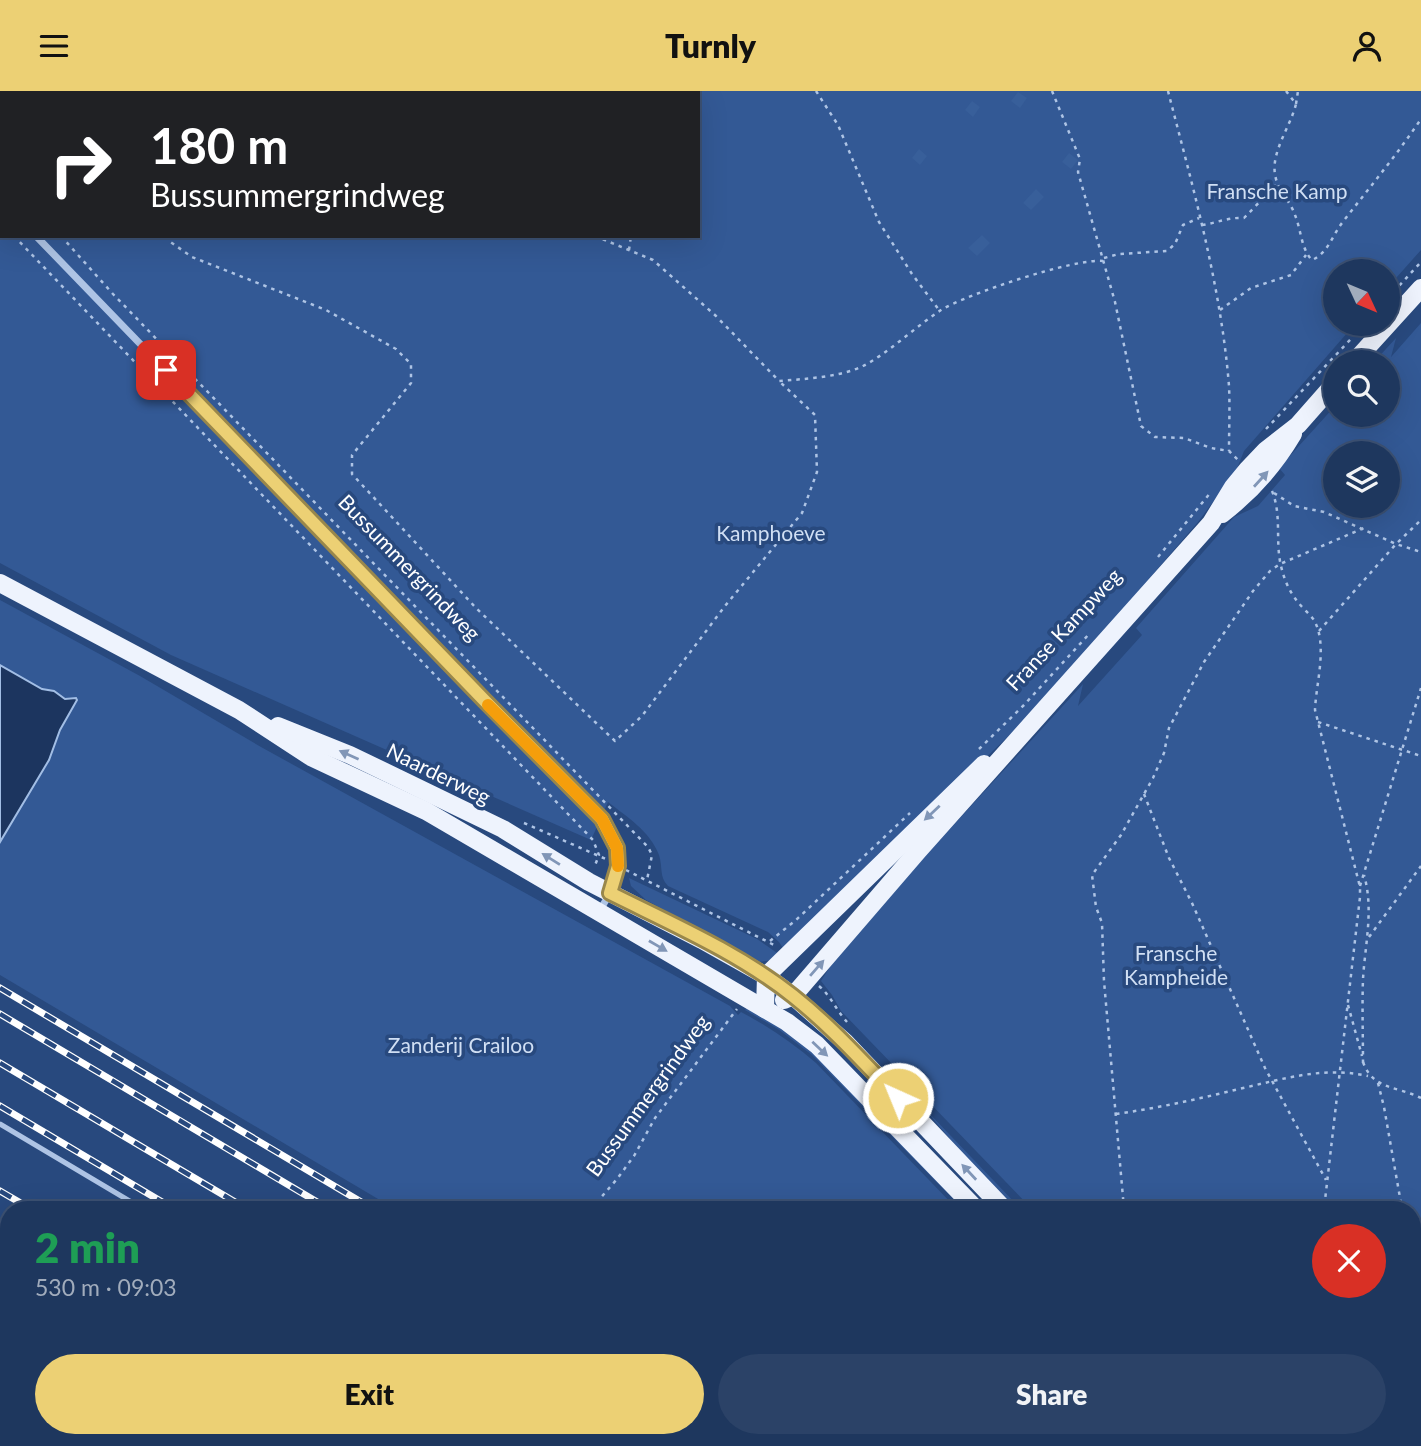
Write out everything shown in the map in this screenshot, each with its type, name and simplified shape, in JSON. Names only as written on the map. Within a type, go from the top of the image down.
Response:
[{"type":"main road","points":[[1365,350],[1421,288]]},
{"type":"main road","name":"Franse Kampweg","points":[[765,1009],[793,996],[1211,523],[1247,470],[1266,450],[1298,425],[1323,397]]},
{"type":"main road","name":"Naarderweg","points":[[0,583],[239,710],[311,757],[426,811],[598,912]]},
{"type":"main road","name":"Franse Kampweg","points":[[766,976],[924,820],[1053,699]]},
{"type":"main road","name":"Naarderweg","points":[[239,710],[350,755],[479,817],[610,893]]},
{"type":"main road","points":[[610,893],[766,976],[793,996],[845,1042],[996,1201]]},
{"type":"main road","points":[[598,912],[746,997],[787,1022],[817,1045],[968,1201]]},
{"type":"main road","points":[[765,1009],[766,976]]},
{"type":"street","name":"Bussummergrindweg","points":[[38,238],[602,819],[617,848],[618,866],[610,893],[598,912]]},
{"type":"lane","points":[[0,1124],[130,1201]]},
{"type":"path","points":[[817,91],[838,125],[879,222],[939,311]]},
{"type":"path","points":[[1052,91],[1080,159],[1078,172],[1115,302],[1141,426],[1155,437],[1184,438],[1211,448],[1229,451],[1237,459]]},
{"type":"path","points":[[1168,91],[1202,225],[1220,310],[1229,388],[1229,451]]},
{"type":"path","points":[[1286,91],[1296,104]]},
{"type":"path","points":[[1298,91],[1296,104],[1278,148],[1275,173],[1277,184],[1296,216],[1307,255],[1312,260],[1321,256],[1341,224],[1365,197],[1421,118]]},
{"type":"path","points":[[1202,225],[1217,223],[1229,217],[1244,218],[1277,184]]},
{"type":"path","points":[[779,380],[815,379],[862,367],[939,311],[961,299],[999,286],[1119,254],[1167,251],[1175,244],[1183,225],[1200,218]]},
{"type":"path","points":[[16,238],[593,840],[598,855]]},
{"type":"path","name":"Bussummergrindweg","points":[[63,238],[113,294],[648,847],[652,855],[647,880],[770,940],[796,920],[910,813]]},
{"type":"path","points":[[171,238],[169,241],[192,257],[326,310],[396,349],[411,364],[411,383],[352,455],[352,474],[476,608],[615,741],[642,716],[724,606],[802,513],[817,472],[815,415],[716,316],[653,260],[600,238]]},
{"type":"path","points":[[629,250],[631,238]]},
{"type":"path","points":[[1220,310],[1251,288],[1291,275],[1307,255]]},
{"type":"path","points":[[1400,285],[1421,262]]},
{"type":"path","points":[[1264,431],[1354,336]]},
{"type":"path","points":[[1156,560],[1213,489]]},
{"type":"path","points":[[1360,887],[1315,711],[1316,685],[1322,655],[1318,632],[1314,619],[1287,589],[1280,564],[1278,509],[1272,491],[1294,506],[1325,513],[1421,552]]},
{"type":"path","points":[[1318,632],[1396,544],[1421,520]]},
{"type":"path","points":[[1123,1201],[1104,981],[1102,923],[1096,907],[1092,875],[1121,835],[1144,794],[1164,753],[1169,728],[1204,662],[1253,591],[1270,571],[1280,564],[1364,529]]},
{"type":"path","name":"Franse Kampweg","points":[[971,757],[1024,705],[1096,627]]},
{"type":"path","points":[[1325,1201],[1360,887],[1421,688]]},
{"type":"path","points":[[1318,722],[1421,756]]},
{"type":"path","points":[[1144,794],[1169,858],[1272,1082],[1326,1180]]},
{"type":"path","points":[[1368,939],[1421,866]]},
{"type":"path","points":[[1363,1063],[1363,979],[1368,939],[1368,888],[1364,875]]},
{"type":"path","name":"Bussummergrindweg","points":[[597,1201],[634,1156],[655,1118],[746,997]]},
{"type":"path","points":[[1347,1002],[1368,1076]]},
{"type":"path","points":[[1116,1114],[1318,1072],[1339,1071],[1368,1076],[1378,1083],[1408,1091],[1421,1098]]},
{"type":"path","points":[[1378,1083],[1400,1201]]},
{"type":"green space","name":"Kamphoeve","points":[[700,91],[1421,91],[1421,250],[1400,274],[1400,259],[1323,259],[1323,336],[1345,336],[1332,350],[1323,350],[1323,361],[1244,451],[1236,471],[1198,522],[1067,674],[1023,722],[785,951],[768,932],[668,886],[662,875],[659,855],[650,839],[608,802],[591,840],[171,655],[0,563],[0,238],[700,238]]},
{"type":"green space","name":"Fransche Kampheide","points":[[1421,323],[1421,1201],[1024,1201],[841,1011],[821,981],[837,956],[926,855],[1083,684],[1078,706],[1142,635],[1136,628],[1234,517],[1258,506],[1285,475],[1279,468],[1323,419],[1323,427],[1400,427],[1400,350],[1397,350]]},
{"type":"green space","name":"Fransche Kampheide","points":[[1396,338],[1393,350],[1385,350]]},
{"type":"green space","name":"Zanderij Crailoo","points":[[0,600],[730,1006],[738,1015],[741,1012],[771,1029],[816,1063],[949,1201],[381,1201],[0,975]]},
{"type":"green space","points":[[629,878],[757,939],[780,955],[772,960],[759,962],[646,900],[631,886]]},
{"type":"green space","points":[[747,1008],[775,1024],[809,1049],[959,1201],[955,1201],[812,1055],[778,1029],[745,1010]]},
{"type":"green space","points":[[925,1109],[1013,1201],[1004,1201]]},
{"type":"shaded area","points":[[0,665],[42,689],[54,691],[65,699],[77,700],[60,730],[49,760],[0,842]]},
{"type":"building","points":[[1018,92],[1027,98],[1020,108],[1011,101]]},
{"type":"building","points":[[972,101],[980,107],[973,117],[965,110]]},
{"type":"building","points":[[919,149],[927,156],[920,165],[912,158]]},
{"type":"building","points":[[1069,153],[1078,160],[1071,169],[1062,162]]},
{"type":"building","points":[[1036,189],[1044,197],[1031,210],[1023,203]]},
{"type":"building","points":[[982,235],[990,243],[977,256],[968,248]]},
{"type":"railway","points":[[0,988],[359,1201]]},
{"type":"railway","points":[[0,1014],[316,1201]]},
{"type":"railway","points":[[0,1063],[233,1201]]},
{"type":"railway","points":[[0,1106],[160,1201]]},
{"type":"railway","points":[[0,1191],[17,1201]]},
{"type":"slow traffic","points":[[488,705],[602,819],[617,848],[618,866]]},
{"type":"route","points":[[166,370],[602,819],[617,848],[618,866],[610,893],[766,976],[845,1042],[898,1098]]},
{"type":"park label","name":"Fransche Kamp","points":[[1277,190]]}]
